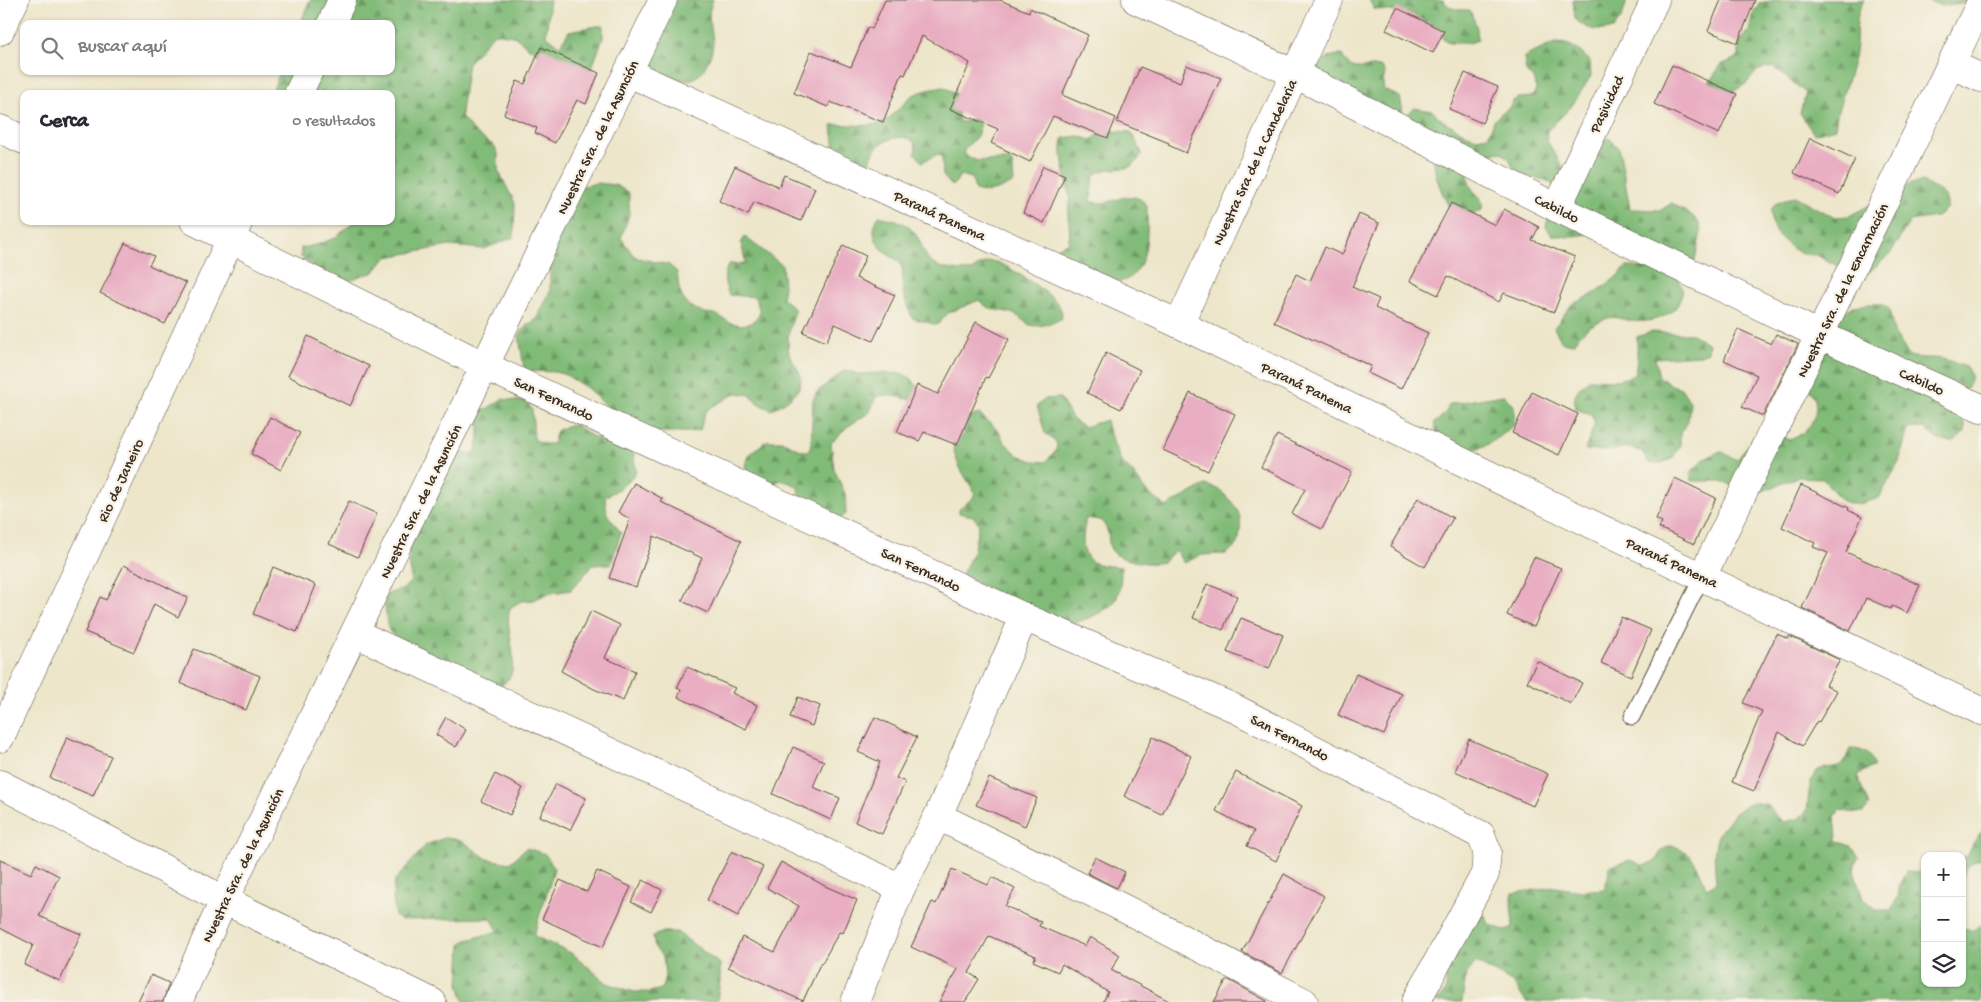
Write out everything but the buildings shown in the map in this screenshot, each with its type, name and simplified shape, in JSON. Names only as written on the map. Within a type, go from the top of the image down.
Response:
[{"type":"street","points":[[0,31],[15,0]]},
{"type":"street","points":[[333,20],[342,0]]},
{"type":"street","name":"Nuestra Sra. de la Asunción","points":[[178,1002],[224,900],[663,0]]},
{"type":"street","name":"Cabildo","points":[[1136,0],[1295,74],[1557,208],[1820,335],[1981,408]]},
{"type":"street","name":"Nuestra Sra de la Candelaria","points":[[1179,324],[1329,0]]},
{"type":"street","name":"Pasividad","points":[[1557,208],[1655,0]]},
{"type":"street","name":"Nuestra Sra. de la Encarnación","points":[[1702,577],[1981,2]]},
{"type":"street","points":[[1951,64],[1981,78]]},
{"type":"street","name":"Paraná Panema","points":[[629,73],[1179,324],[1981,710]]},
{"type":"street","points":[[300,90],[307,75]]},
{"type":"street","points":[[0,128],[20,138]]},
{"type":"street","name":"San Fernando","points":[[212,225],[235,230],[485,366],[1024,617],[1232,707],[1481,835],[1487,851],[1485,874],[1416,1002]]},
{"type":"street","name":"Rio de Janeiro","points":[[0,738],[235,230]]},
{"type":"street","points":[[855,1002],[901,888],[938,816],[1024,617]]},
{"type":"street","points":[[355,633],[901,888]]},
{"type":"street","points":[[0,784],[224,900],[432,1002]]},
{"type":"street","points":[[938,816],[1137,915],[1304,1002]]},
{"type":"lane","points":[[1632,717],[1702,577]]},
{"type":"green space","points":[[310,0],[550,0],[546,35],[560,46],[569,31],[603,25],[603,38],[590,73],[540,56],[514,36],[494,33],[468,63],[461,112],[462,118],[476,134],[493,145],[498,153],[498,170],[515,203],[514,237],[484,249],[449,246],[387,257],[373,273],[362,275],[350,281],[342,280],[314,267],[301,257],[301,248],[335,238],[350,225],[395,225],[395,90],[273,90],[279,75],[395,75],[395,20],[302,20]]},
{"type":"green space","points":[[666,0],[713,0],[709,11],[713,42],[712,52],[705,67],[699,75],[692,79],[676,78],[645,63],[666,21],[673,15]]},
{"type":"green space","points":[[1369,0],[1443,0],[1448,6],[1455,9],[1470,10],[1477,28],[1478,40],[1469,43],[1449,43],[1413,14],[1374,9]]},
{"type":"green space","points":[[1573,0],[1627,0],[1622,17],[1613,29],[1601,30],[1588,28],[1575,19]]},
{"type":"green space","points":[[1776,0],[1864,0],[1858,16],[1852,66],[1839,107],[1835,128],[1814,134],[1800,113],[1806,93],[1773,67],[1758,70],[1747,83],[1719,101],[1707,85],[1721,65],[1739,57],[1739,43],[1749,31],[1752,16],[1759,3]]},
{"type":"green space","points":[[1927,0],[1970,0],[1969,2],[1941,6]]},
{"type":"green space","points":[[1555,43],[1571,46],[1590,61],[1591,76],[1571,107],[1547,131],[1547,141],[1566,172],[1593,143],[1609,138],[1619,148],[1630,209],[1661,210],[1672,203],[1694,217],[1699,223],[1701,232],[1694,265],[1679,281],[1682,286],[1682,294],[1676,307],[1671,312],[1665,316],[1645,321],[1616,318],[1605,319],[1587,329],[1573,344],[1562,342],[1554,328],[1571,305],[1592,295],[1627,267],[1652,268],[1595,233],[1568,237],[1552,235],[1546,227],[1550,209],[1561,190],[1546,180],[1514,171],[1510,160],[1502,152],[1472,156],[1468,179],[1473,190],[1481,198],[1482,210],[1465,213],[1449,207],[1437,178],[1434,160],[1405,117],[1414,108],[1432,111],[1447,124],[1467,135],[1477,138],[1488,136],[1494,121],[1509,108],[1513,101],[1518,98],[1532,97],[1536,90],[1535,80],[1526,72],[1524,57]]},
{"type":"green space","points":[[1342,55],[1354,67],[1382,67],[1385,72],[1384,90],[1400,97],[1403,112],[1397,118],[1320,81],[1317,68],[1328,57]]},
{"type":"green space","points":[[943,87],[956,93],[959,122],[977,119],[980,127],[977,136],[964,150],[965,155],[977,161],[1009,160],[1012,163],[1014,182],[985,192],[975,190],[972,178],[960,175],[952,186],[943,176],[942,158],[938,154],[922,162],[915,153],[916,146],[913,142],[898,137],[876,148],[870,162],[858,164],[842,157],[835,150],[832,125],[870,125],[883,122],[911,96]]},
{"type":"green space","points":[[1113,131],[1131,132],[1142,153],[1137,161],[1126,168],[1107,170],[1094,176],[1091,201],[1099,203],[1126,197],[1140,199],[1147,205],[1147,233],[1142,262],[1131,277],[1120,282],[1100,285],[1048,256],[1056,248],[1068,243],[1070,230],[1068,216],[1070,196],[1062,159],[1063,138],[1079,136],[1091,140],[1100,134]]},
{"type":"green space","points":[[1923,182],[1943,194],[1946,198],[1947,208],[1936,217],[1910,221],[1890,254],[1867,274],[1858,274],[1846,270],[1816,255],[1802,254],[1791,248],[1775,232],[1772,223],[1771,210],[1775,204],[1795,196],[1829,215],[1836,217],[1849,216],[1910,184]]},
{"type":"green space","points":[[597,183],[615,185],[629,193],[629,215],[621,238],[633,255],[638,258],[669,265],[677,272],[682,297],[689,306],[704,313],[715,314],[731,323],[741,325],[752,323],[760,313],[756,297],[729,295],[725,283],[725,272],[729,264],[746,264],[741,243],[745,237],[782,265],[784,287],[782,298],[793,307],[795,312],[788,337],[788,347],[791,359],[799,371],[801,380],[792,396],[771,410],[756,402],[750,395],[736,393],[705,413],[700,430],[690,432],[646,432],[643,424],[613,412],[587,388],[566,375],[555,372],[529,371],[524,368],[519,336],[527,325],[537,319],[550,291],[550,265],[548,258],[539,252],[533,230],[548,197],[552,193]]},
{"type":"green space","points":[[879,216],[896,220],[908,226],[917,236],[928,259],[936,266],[960,271],[971,271],[983,264],[996,262],[1018,273],[1057,303],[1062,318],[1046,325],[1036,326],[1028,324],[1013,314],[991,308],[979,300],[948,313],[937,325],[912,318],[903,292],[901,265],[880,247],[875,237],[874,227]]},
{"type":"green space","points":[[1880,304],[1889,309],[1894,332],[1909,356],[1945,360],[1966,367],[1971,375],[1968,387],[1961,390],[1961,409],[1966,428],[1963,434],[1953,442],[1938,440],[1924,428],[1908,429],[1899,462],[1879,498],[1857,504],[1845,502],[1822,478],[1797,477],[1761,492],[1750,492],[1721,481],[1692,481],[1691,472],[1703,460],[1720,451],[1737,460],[1753,438],[1769,427],[1789,440],[1806,430],[1813,420],[1816,407],[1811,391],[1804,383],[1840,316],[1852,306]]},
{"type":"green space","points":[[1651,332],[1692,334],[1709,344],[1708,352],[1700,355],[1655,358],[1659,377],[1671,385],[1681,388],[1690,402],[1688,421],[1680,433],[1680,445],[1672,459],[1661,463],[1649,463],[1642,451],[1626,447],[1609,451],[1585,450],[1595,423],[1591,414],[1575,409],[1575,394],[1590,379],[1618,380],[1635,375],[1637,337]]},
{"type":"green space","points":[[845,370],[858,374],[903,374],[912,379],[921,393],[915,400],[891,395],[876,397],[870,412],[847,427],[831,443],[834,469],[845,494],[846,514],[835,523],[802,499],[797,486],[782,480],[768,485],[763,484],[749,476],[745,466],[751,454],[766,441],[781,441],[803,451],[808,451],[811,445],[813,400],[817,392]]},
{"type":"green space","points":[[1504,395],[1514,407],[1514,424],[1502,435],[1479,448],[1471,450],[1455,450],[1440,444],[1434,423],[1445,412],[1449,404]]},
{"type":"green space","points":[[1060,398],[1073,420],[1084,427],[1106,420],[1121,462],[1133,473],[1146,491],[1166,507],[1205,485],[1221,491],[1234,505],[1239,515],[1238,544],[1226,554],[1201,555],[1184,563],[1175,550],[1159,563],[1137,562],[1122,558],[1113,552],[1110,547],[1107,530],[1101,520],[1086,518],[1084,550],[1091,561],[1097,564],[1121,567],[1120,589],[1115,601],[1100,613],[1066,625],[961,576],[973,553],[979,524],[973,516],[959,513],[959,509],[973,498],[975,492],[955,455],[952,428],[958,421],[979,414],[999,431],[1004,442],[1018,455],[1033,461],[1045,462],[1056,451],[1057,443],[1045,433],[1037,406],[1045,399]]},
{"type":"green space","points":[[502,399],[527,402],[532,410],[534,439],[544,444],[553,444],[557,431],[566,426],[575,425],[595,438],[610,439],[633,446],[636,473],[622,487],[605,497],[607,514],[621,533],[611,564],[593,565],[571,590],[546,594],[534,600],[521,601],[510,608],[508,623],[513,655],[512,671],[504,684],[497,689],[401,642],[391,633],[388,627],[385,601],[387,594],[403,589],[411,581],[408,540],[450,464],[459,453],[474,453],[479,440],[479,414]]},
{"type":"green space","points":[[1850,749],[1859,750],[1869,755],[1874,766],[1857,775],[1869,806],[1863,813],[1840,810],[1835,816],[1837,839],[1839,842],[1851,846],[1859,856],[1854,871],[1863,899],[1877,910],[1891,910],[1898,897],[1900,883],[1906,872],[1921,874],[1921,987],[1966,987],[1966,930],[1973,931],[1981,925],[1981,1002],[1526,1002],[1513,983],[1476,962],[1466,975],[1462,1002],[1420,1002],[1436,1000],[1444,993],[1446,977],[1440,962],[1472,912],[1484,914],[1489,924],[1506,931],[1513,928],[1511,906],[1513,893],[1555,887],[1582,891],[1604,889],[1609,867],[1630,860],[1644,866],[1656,861],[1660,853],[1668,846],[1676,847],[1689,854],[1701,873],[1706,888],[1716,883],[1714,858],[1720,831],[1740,809],[1751,803],[1767,804],[1776,816],[1784,822],[1798,819],[1807,811],[1810,785],[1816,772],[1840,765]]},
{"type":"green space","points":[[1981,832],[1981,859],[1968,866],[1966,869],[1966,857]]},
{"type":"green space","points":[[447,837],[464,842],[487,859],[510,863],[526,848],[545,854],[554,868],[534,936],[573,954],[607,983],[634,992],[649,992],[662,989],[665,975],[663,957],[655,948],[653,936],[664,932],[677,932],[720,964],[717,1000],[715,1002],[464,1002],[459,984],[461,945],[464,941],[498,931],[491,918],[401,920],[395,916],[393,897],[395,880],[426,845]]}]
